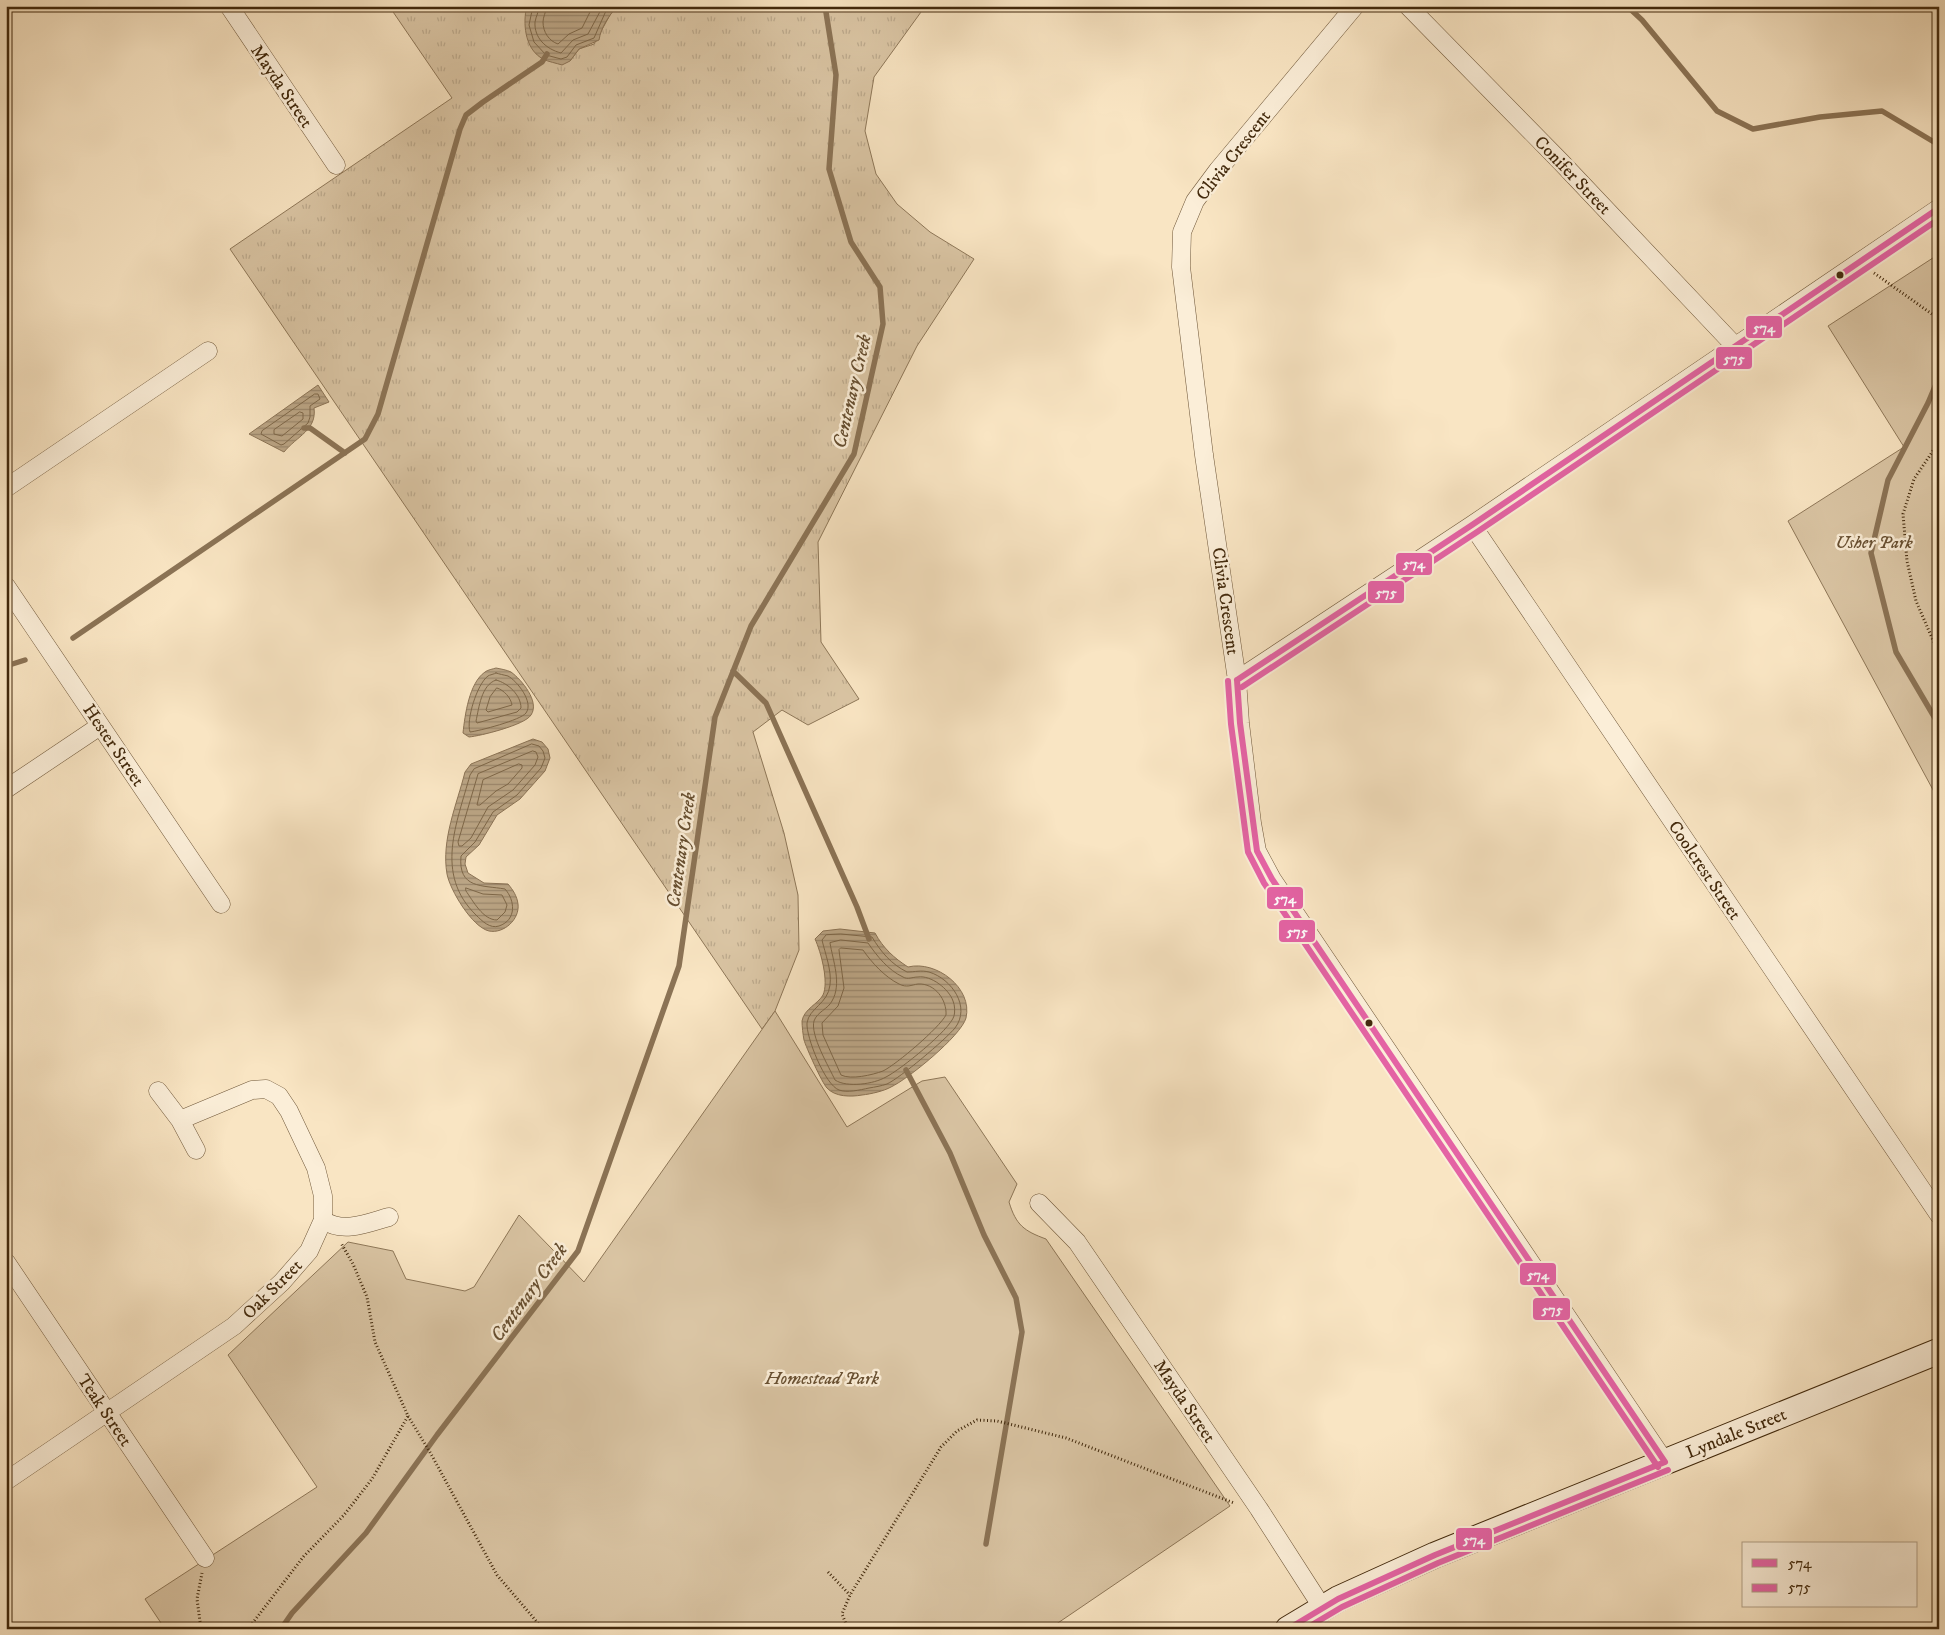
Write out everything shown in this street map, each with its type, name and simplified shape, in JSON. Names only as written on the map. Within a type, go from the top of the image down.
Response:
[{"type":"street","name":"Mayda Street","points":[[229,6],[336,165]]},
{"type":"street","name":"Clivia Crescent","points":[[1355,6],[1218,170],[1195,201],[1182,232],[1181,267],[1204,455],[1237,680],[1240,723],[1257,851],[1272,879],[1665,1462]]},
{"type":"street","name":"Conifer Street","points":[[1408,6],[1554,155],[1736,346]]},
{"type":"street","points":[[1237,680],[1472,525],[1858,261],[1939,208]]},
{"type":"street","points":[[6,488],[208,351]]},
{"type":"street","name":"Coolcrest Street","points":[[1472,525],[1939,1215]]},
{"type":"street","name":"Hester Street","points":[[6,586],[221,904]]},
{"type":"street","points":[[6,789],[100,726]]},
{"type":"street","name":"Oak Street","points":[[6,1480],[234,1326],[282,1282],[309,1251],[327,1222],[316,1168],[290,1111],[279,1096],[266,1089],[252,1090],[180,1120]]},
{"type":"street","points":[[158,1091],[180,1120],[196,1150]]},
{"type":"street","name":"Mayda Street","points":[[1039,1203],[1077,1242],[1259,1509],[1322,1607]]},
{"type":"street","points":[[327,1222],[354,1227],[390,1217]]},
{"type":"street","name":"Teak Street","points":[[6,1262],[205,1558]]},
{"type":"street","name":"Lyndale Street","points":[[1288,1629],[1322,1607],[1435,1555],[1939,1351]]},
{"type":"path","points":[[1858,261],[1939,319]]},
{"type":"path","points":[[1939,442],[1914,479],[1903,514],[1907,561],[1916,601],[1939,654]]},
{"type":"path","points":[[327,1222],[353,1264],[367,1297],[375,1342],[408,1416],[431,1454],[497,1575],[543,1629]]},
{"type":"path","points":[[248,1629],[304,1556],[344,1515],[372,1479],[408,1416]]},
{"type":"path","points":[[848,1629],[842,1614],[850,1595],[941,1448],[957,1431],[977,1420],[997,1421],[1066,1438],[1248,1509],[1259,1509]]},
{"type":"path","points":[[201,1629],[197,1599],[205,1558]]},
{"type":"path","points":[[828,1572],[850,1595]]},
{"type":"green space","points":[[389,6],[530,6],[526,10],[570,61],[579,49],[594,44],[617,6],[921,6],[921,12],[874,77],[865,131],[876,174],[897,204],[930,232],[974,259],[917,346],[818,542],[821,642],[859,699],[808,725],[782,710],[753,732],[784,833],[798,895],[799,950],[775,1011],[762,1029],[230,249],[452,98]]},
{"type":"green space","name":"Usher Park","points":[[1939,254],[1939,801],[1788,521],[1904,447],[1828,326]]},
{"type":"green space","name":"Homestead Park","points":[[775,1011],[847,1127],[922,1081],[945,1077],[1017,1184],[1009,1202],[1018,1222],[1026,1230],[1046,1239],[1230,1506],[1049,1629],[165,1629],[145,1599],[317,1487],[228,1355],[348,1242],[393,1251],[406,1279],[465,1291],[474,1287],[519,1215],[584,1282]]},
{"type":"water","points":[[530,6],[617,6],[603,26],[599,40],[579,49],[570,61],[562,65],[543,59],[537,55],[529,44],[525,24],[526,10]]},
{"type":"water","points":[[318,385],[329,402],[314,408],[314,416],[309,427],[284,452],[249,434]]},
{"type":"water","points":[[496,668],[511,672],[520,680],[532,698],[533,710],[527,719],[520,723],[469,737],[463,733],[472,691],[475,684],[486,671]]},
{"type":"water","points":[[533,739],[542,742],[548,749],[550,758],[545,771],[520,799],[497,815],[479,845],[466,857],[465,864],[468,873],[484,883],[508,884],[517,898],[518,910],[514,920],[505,928],[489,931],[476,923],[452,889],[447,874],[446,861],[448,835],[465,772],[471,764]]},
{"type":"water","points":[[840,929],[875,933],[889,952],[908,967],[919,966],[941,972],[958,987],[964,996],[967,1007],[966,1018],[955,1035],[921,1066],[888,1088],[858,1096],[839,1095],[827,1088],[804,1040],[803,1017],[821,998],[825,989],[824,967],[815,939],[823,931]]},
{"type":"waterway","name":"Centenary Creek","points":[[281,1629],[292,1613],[366,1533],[437,1435],[578,1251],[679,966],[715,717],[751,626],[854,454],[883,324],[880,287],[851,242],[829,169],[836,75],[825,6]]},
{"type":"waterway","points":[[1627,6],[1642,20],[1717,111],[1753,129],[1820,117],[1882,111],[1939,145]]},
{"type":"waterway","points":[[73,638],[365,439],[378,414],[460,129],[466,115],[542,62],[547,54]]},
{"type":"waterway","points":[[1939,377],[1928,403],[1888,480],[1871,553],[1896,652],[1939,725]]},
{"type":"waterway","points":[[304,428],[310,428],[345,453]]},
{"type":"waterway","points":[[6,666],[25,660]]},
{"type":"waterway","points":[[733,671],[766,703],[857,907],[869,939]]},
{"type":"waterway","points":[[906,1070],[950,1153],[984,1235],[1016,1298],[1022,1332],[986,1544]]},
{"type":"transit line","name":"574","points":[[1237,680],[1472,525],[1939,208]]},
{"type":"transit line","name":"575","points":[[1242,687],[1477,532],[1939,219]]},
{"type":"transit line","name":"574","points":[[1237,680],[1240,723],[1257,851],[1272,879],[1665,1462]]},
{"type":"transit line","name":"575","points":[[1228,681],[1231,724],[1248,852],[1264,883],[1658,1467]]},
{"type":"transit line","name":"574","points":[[1288,1629],[1338,1599],[1435,1555],[1665,1462]]},
{"type":"transit line","name":"575","points":[[1305,1629],[1342,1607],[1438,1563],[1668,1470]]}]
